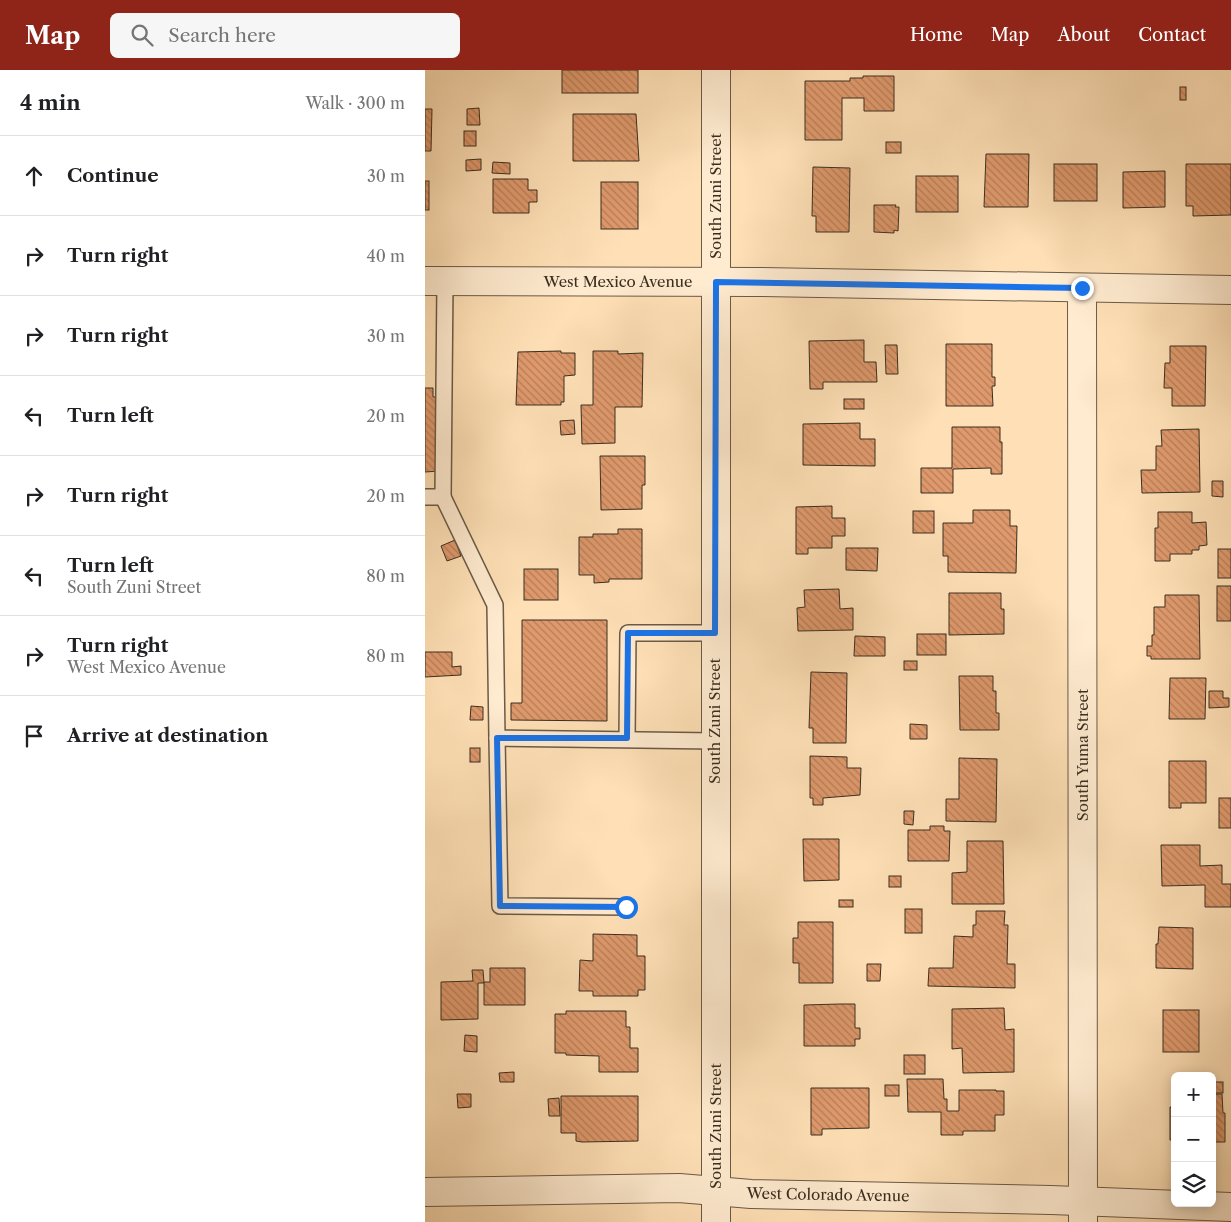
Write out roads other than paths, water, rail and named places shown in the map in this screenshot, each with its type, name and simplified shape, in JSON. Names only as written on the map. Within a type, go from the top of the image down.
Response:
[{"type":"street","name":"South Zuni Street","points":[[716,70],[716,1222]]},
{"type":"street","name":"West Mexico Avenue","points":[[435,281],[716,282],[1231,290]]},
{"type":"street","name":"South Yuma Street","points":[[1082,288],[1083,1211]]},
{"type":"street","name":"West Colorado Avenue","points":[[425,1192],[679,1188],[716,1192],[1083,1211],[1231,1207]]},
{"type":"lane","points":[[435,281],[443,497],[495,606],[500,906],[626,907]]},
{"type":"lane","points":[[425,497],[443,497]]},
{"type":"lane","points":[[627,738],[628,633],[715,633]]},
{"type":"lane","points":[[497,738],[715,740]]}]
